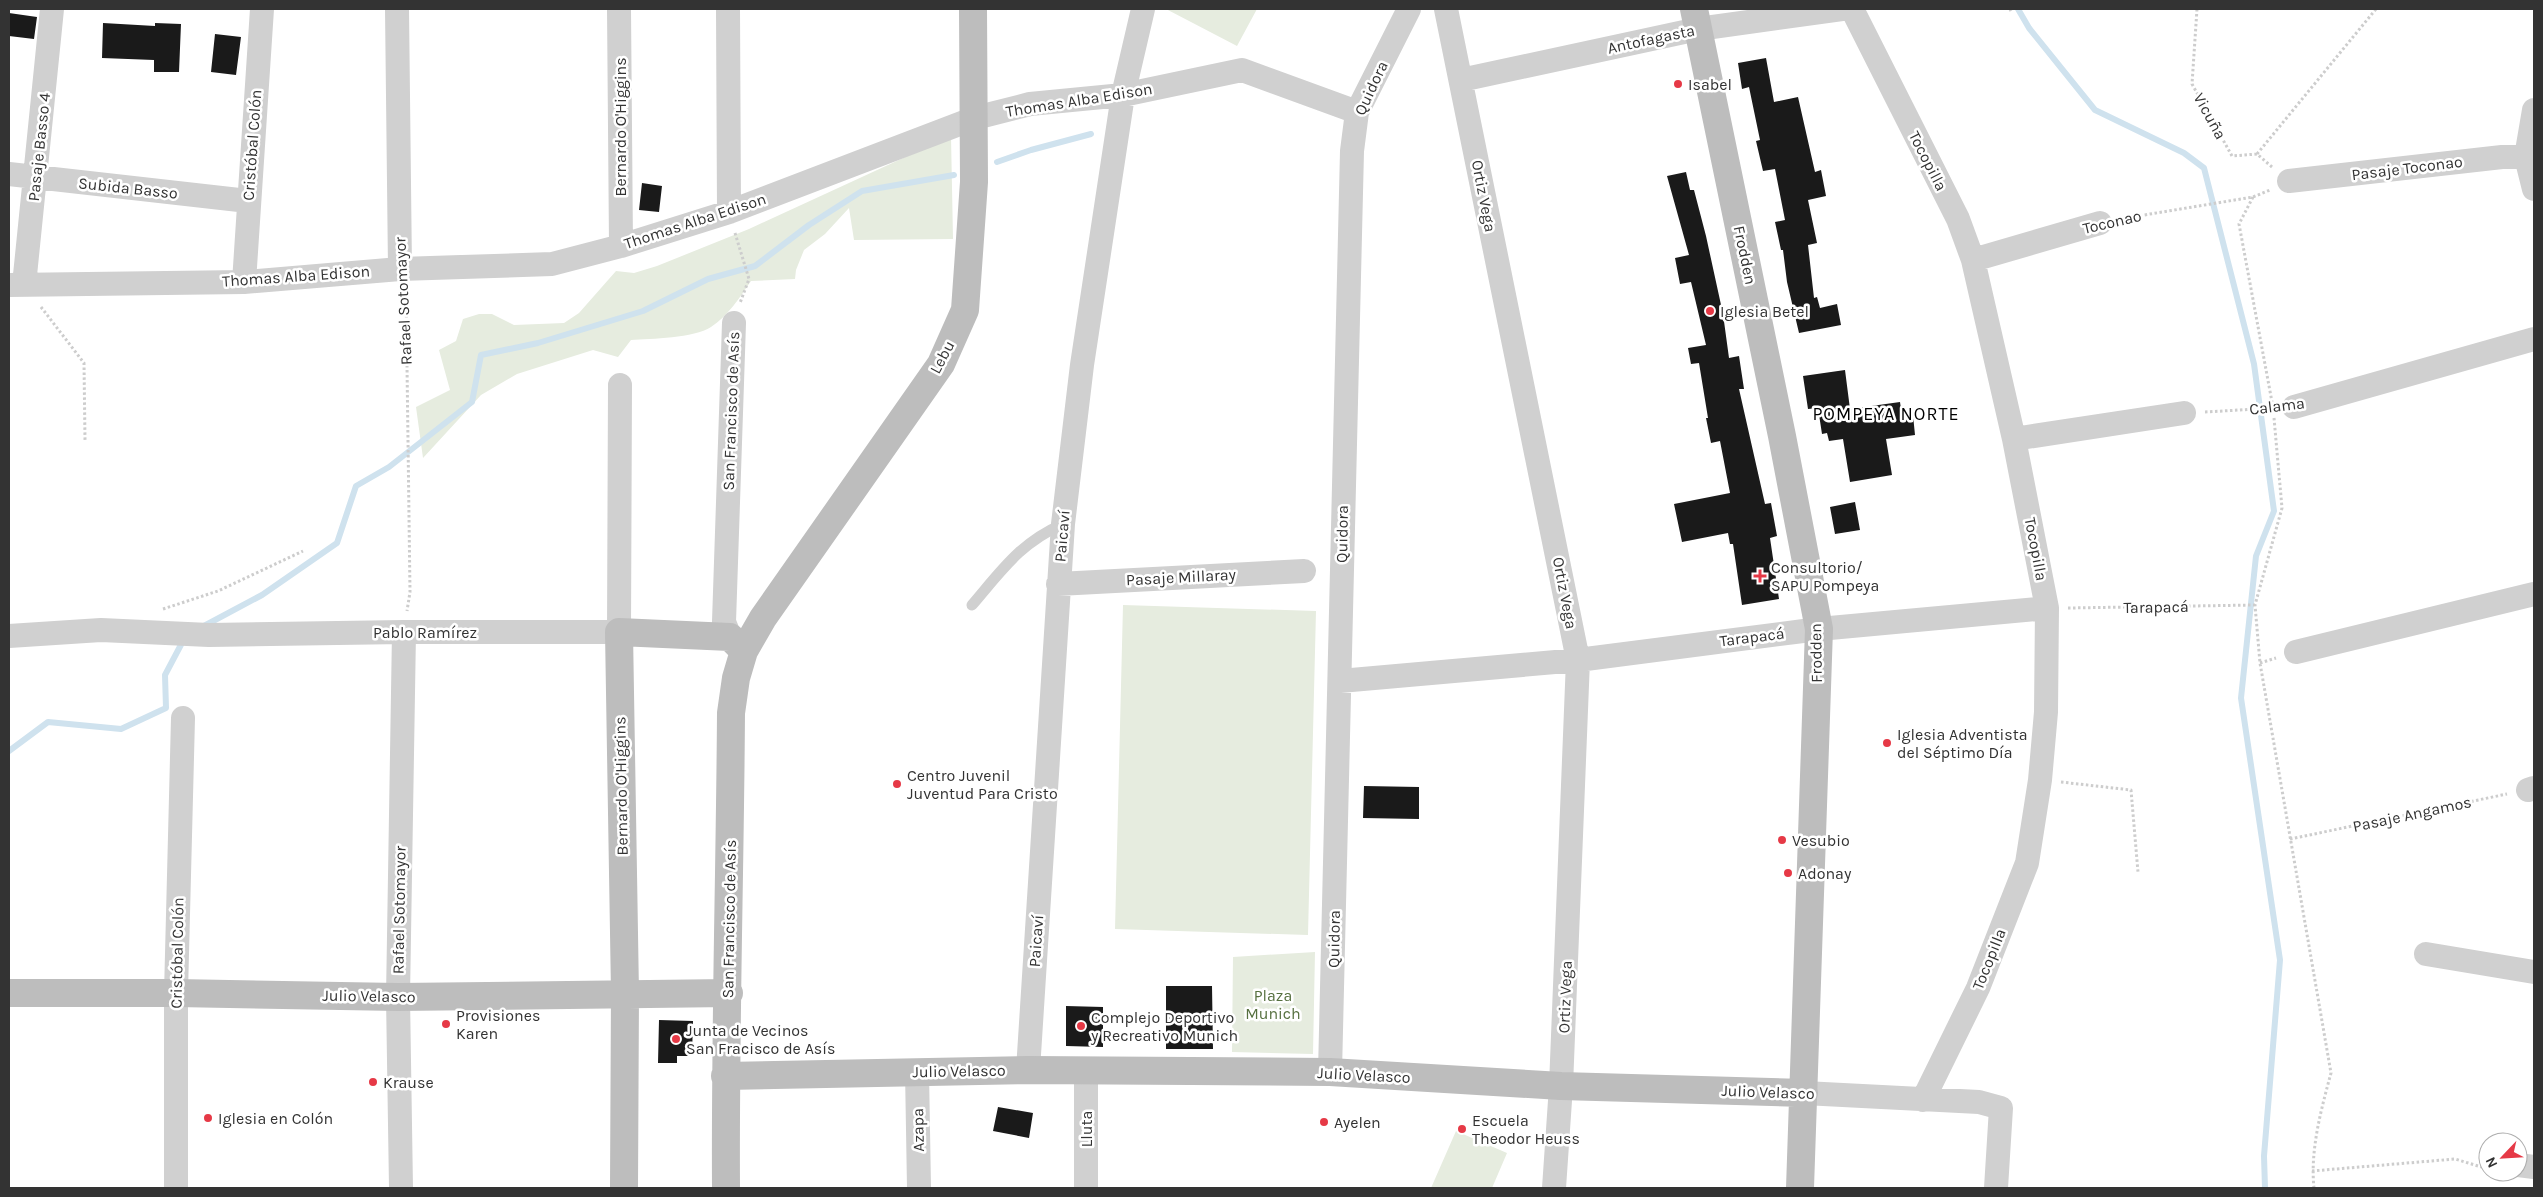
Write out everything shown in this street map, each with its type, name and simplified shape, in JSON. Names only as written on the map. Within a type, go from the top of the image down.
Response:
[{"type":"main road","name":"Lebu","points":[[737,644],[794,572],[941,364],[965,310],[974,182],[973,9]]},
{"type":"main road","name":"Frodden","points":[[1696,19],[1782,436],[1819,629],[1800,1188]]},
{"type":"main road","name":"Pablo Ramírez","points":[[618,632],[737,644]]},
{"type":"main road","name":"Bernardo O'Higgins","points":[[618,632],[625,993],[624,1188]]},
{"type":"main road","name":"San Francisco de Asís","points":[[726,1188],[725,1076],[728,993],[731,712],[736,678],[737,644]]},
{"type":"main road","name":"Julio Velasco","points":[[9,993],[176,993],[398,997],[728,993]]},
{"type":"main road","name":"Julio Velasco","points":[[725,1076],[1028,1070],[1330,1072],[1561,1086],[1804,1093]]},
{"type":"street","name":"Pasaje Basso 4","points":[[17,285],[36,178],[52,9]]},
{"type":"street","name":"Cristóbal Colón","points":[[244,282],[262,9]]},
{"type":"street","name":"Rafael Sotomayor","points":[[397,9],[400,268]]},
{"type":"street","name":"Bernardo O'Higgins","points":[[619,9],[621,246]]},
{"type":"street","points":[[728,9],[729,212]]},
{"type":"street","name":"Paicaví","points":[[1028,1070],[1063,524],[1082,365],[1123,95],[1143,9]]},
{"type":"street","name":"Quidora","points":[[1330,1072],[1352,151],[1357,112],[1410,9]]},
{"type":"street","name":"Ortiz Vega","points":[[1446,9],[1578,660],[1561,1086],[1554,1188]]},
{"type":"street","name":"Antofagasta","points":[[1461,80],[1696,19],[1842,9]]},
{"type":"street","name":"Tocopilla","points":[[1852,9],[1958,220],[1974,260],[2014,439],[2047,608],[2046,712],[2040,780],[2027,862],[1978,988],[1923,1100]]},
{"type":"street","name":"Thomas Alba Edison","points":[[17,285],[244,282],[400,268],[552,264],[621,246],[729,212],[975,118],[1030,104],[1123,95],[1242,70],[1357,112]]},
{"type":"street","points":[[2534,110],[2530,155],[2534,189]]},
{"type":"street","name":"Pasaje Toconao","points":[[2289,181],[2530,155]]},
{"type":"street","name":"Subida Basso","points":[[9,174],[248,201]]},
{"type":"street","name":"Toconao","points":[[1974,260],[2100,223]]},
{"type":"street","name":"San Francisco de Asís","points":[[734,323],[724,622],[737,644]]},
{"type":"street","name":"Calama","points":[[2284,407],[2534,339]]},
{"type":"street","name":"Bernardo O'Higgins","points":[[618,632],[620,385]]},
{"type":"street","points":[[2014,439],[2184,413]]},
{"type":"street","name":"Pasaje Millaray","points":[[1058,584],[1304,570]]},
{"type":"street","points":[[2296,652],[2534,594]]},
{"type":"street","name":"Tarapacá","points":[[1340,681],[1578,660],[1819,629],[2047,608]]},
{"type":"street","name":"Pablo Ramírez","points":[[9,636],[101,630],[162,635],[618,632]]},
{"type":"street","name":"Rafael Sotomayor","points":[[401,1188],[398,997],[404,632]]},
{"type":"street","name":"Cristóbal Colón","points":[[176,1188],[176,993],[183,718]]},
{"type":"street","points":[[2426,954],[2534,972]]},
{"type":"street","name":"Lluta","points":[[1086,1070],[1086,1188]]},
{"type":"street","name":"Azapa","points":[[917,1071],[919,1188]]},
{"type":"street","name":"Julio Velasco","points":[[1804,1093],[1979,1102],[2001,1108],[1996,1188]]},
{"type":"lane","points":[[972,605],[1018,551],[1040,534],[1063,524]]},
{"type":"path","name":"Vicuña","points":[[2197,9],[2192,84],[2232,156],[2257,154]]},
{"type":"path","points":[[2289,181],[2257,154],[2376,9]]},
{"type":"path","name":"Toconao","points":[[2100,223],[2184,207],[2253,197],[2239,224],[2284,407]]},
{"type":"path","name":"San Francisco de Asís","points":[[729,212],[748,279],[734,323]]},
{"type":"path","name":"Rafael Sotomayor","points":[[400,268],[406,290],[410,592]]},
{"type":"path","points":[[17,285],[84,363],[85,440]]},
{"type":"path","points":[[2284,407],[2282,508],[2256,605],[2260,663],[2331,1073],[2320,1114],[2312,1171],[2314,1188]]},
{"type":"path","name":"Calama","points":[[2184,413],[2284,407]]},
{"type":"path","points":[[155,612],[218,591],[303,551]]},
{"type":"path","name":"Tarapacá","points":[[2047,608],[2256,605]]},
{"type":"path","points":[[2040,780],[2131,790],[2138,872]]},
{"type":"path","name":"Pasaje Angamos","points":[[2290,839],[2531,789]]},
{"type":"path","points":[[2312,1171],[2455,1159],[2478,1166]]},
{"type":"green space","points":[[1166,9],[1257,9],[1237,46]]},
{"type":"green space","points":[[951,136],[953,239],[854,240],[849,208],[825,234],[804,250],[796,270],[795,279],[751,281],[728,312],[717,323],[704,331],[672,337],[631,340],[618,357],[593,350],[517,374],[481,395],[423,458],[416,407],[450,390],[439,350],[456,341],[463,319],[479,314],[492,314],[514,325],[564,323],[579,313],[616,271],[634,273],[657,266],[749,229]]},
{"type":"green space","points":[[1123,605],[1316,611],[1308,935],[1115,929]]},
{"type":"green space","name":"Plaza Munich","points":[[1315,952],[1313,1054],[1232,1052],[1233,957]]},
{"type":"green space","points":[[1456,1131],[1507,1153],[1492,1188],[1431,1188]]},
{"type":"building","points":[[9,13],[37,17],[34,39],[9,36]]},
{"type":"building","points":[[103,23],[155,26],[155,23],[181,24],[179,72],[154,72],[154,60],[102,58]]},
{"type":"building","points":[[215,34],[241,37],[236,75],[211,72]]},
{"type":"building","points":[[1766,58],[1774,102],[1798,97],[1815,172],[1821,170],[1826,196],[1808,200],[1817,243],[1808,245],[1814,298],[1817,297],[1820,308],[1837,304],[1841,325],[1799,333],[1787,282],[1783,250],[1781,250],[1775,222],[1785,220],[1775,169],[1763,171],[1756,141],[1760,140],[1749,87],[1742,89],[1738,63]]},
{"type":"building","points":[[1686,172],[1690,190],[1694,190],[1706,236],[1723,314],[1729,358],[1739,356],[1744,389],[1739,389],[1765,504],[1771,503],[1777,536],[1770,538],[1779,599],[1742,605],[1733,544],[1730,544],[1728,533],[1682,542],[1674,504],[1730,493],[1720,441],[1711,443],[1699,363],[1691,364],[1688,348],[1706,345],[1691,282],[1680,284],[1675,258],[1689,255],[1667,176]]},
{"type":"building","points":[[642,183],[662,186],[659,212],[639,210]]},
{"type":"building","points":[[1845,370],[1850,409],[1900,402],[1902,416],[1913,415],[1915,435],[1886,439],[1892,475],[1850,482],[1843,439],[1829,441],[1827,433],[1822,434],[1818,408],[1808,409],[1803,376]]},
{"type":"building","points":[[1855,502],[1860,530],[1835,534],[1830,507]]},
{"type":"building","points":[[1364,786],[1419,787],[1419,819],[1363,818]]},
{"type":"building","points":[[1166,986],[1212,986],[1213,1049],[1166,1049]]},
{"type":"building","points":[[1066,1006],[1103,1007],[1103,1047],[1066,1046]]},
{"type":"building","name":"Junta de Vecinos San Fracisco de Asís","points":[[659,1020],[693,1021],[692,1056],[677,1056],[677,1063],[658,1063]]},
{"type":"building","points":[[998,1107],[1033,1113],[1029,1138],[993,1131]]},
{"type":"waterway","points":[[2018,9],[2029,28],[2095,110],[2184,153],[2204,168],[2254,364],[2274,511],[2256,556],[2241,698],[2280,960],[2264,1156],[2265,1188]]},
{"type":"waterway","points":[[997,162],[1031,150],[1091,134]]},
{"type":"waterway","points":[[202,627],[262,595],[337,543],[356,486],[389,467],[472,402],[481,355],[538,343],[643,311],[708,279],[755,266],[809,225],[862,191],[954,175]]},
{"type":"waterway","points":[[9,751],[48,722],[121,729],[166,708],[165,675],[184,639]]},
{"type":"place","name":"Isabel","points":[[1678,84]]},
{"type":"place","name":"Iglesia Betel","points":[[1710,311]]},
{"type":"place","name":"Consultorio/ SAPU Pompeya","points":[[1760,576]]},
{"type":"place","name":"Iglesia Adventista del Séptimo Día","points":[[1887,743]]},
{"type":"place","name":"Centro Juvenil Juventud Para Cristo","points":[[897,784]]},
{"type":"place","name":"Vesubio","points":[[1782,840]]},
{"type":"place","name":"Adonay","points":[[1788,873]]},
{"type":"place","name":"Provisiones Karen","points":[[446,1024]]},
{"type":"place","name":"Complejo Deportivo y Recreativo Munich","points":[[1081,1026]]},
{"type":"place","name":"Junta de Vecinos San Fracisco de Asís","points":[[676,1039]]},
{"type":"place","name":"Krause","points":[[373,1082]]},
{"type":"place","name":"Iglesia en Colón","points":[[208,1118]]},
{"type":"place","name":"Ayelen","points":[[1324,1122]]},
{"type":"place","name":"Escuela Theodor Heuss","points":[[1462,1129]]},
{"type":"district","name":"POMPEYA NORTE","points":[[1886,414]]}]
